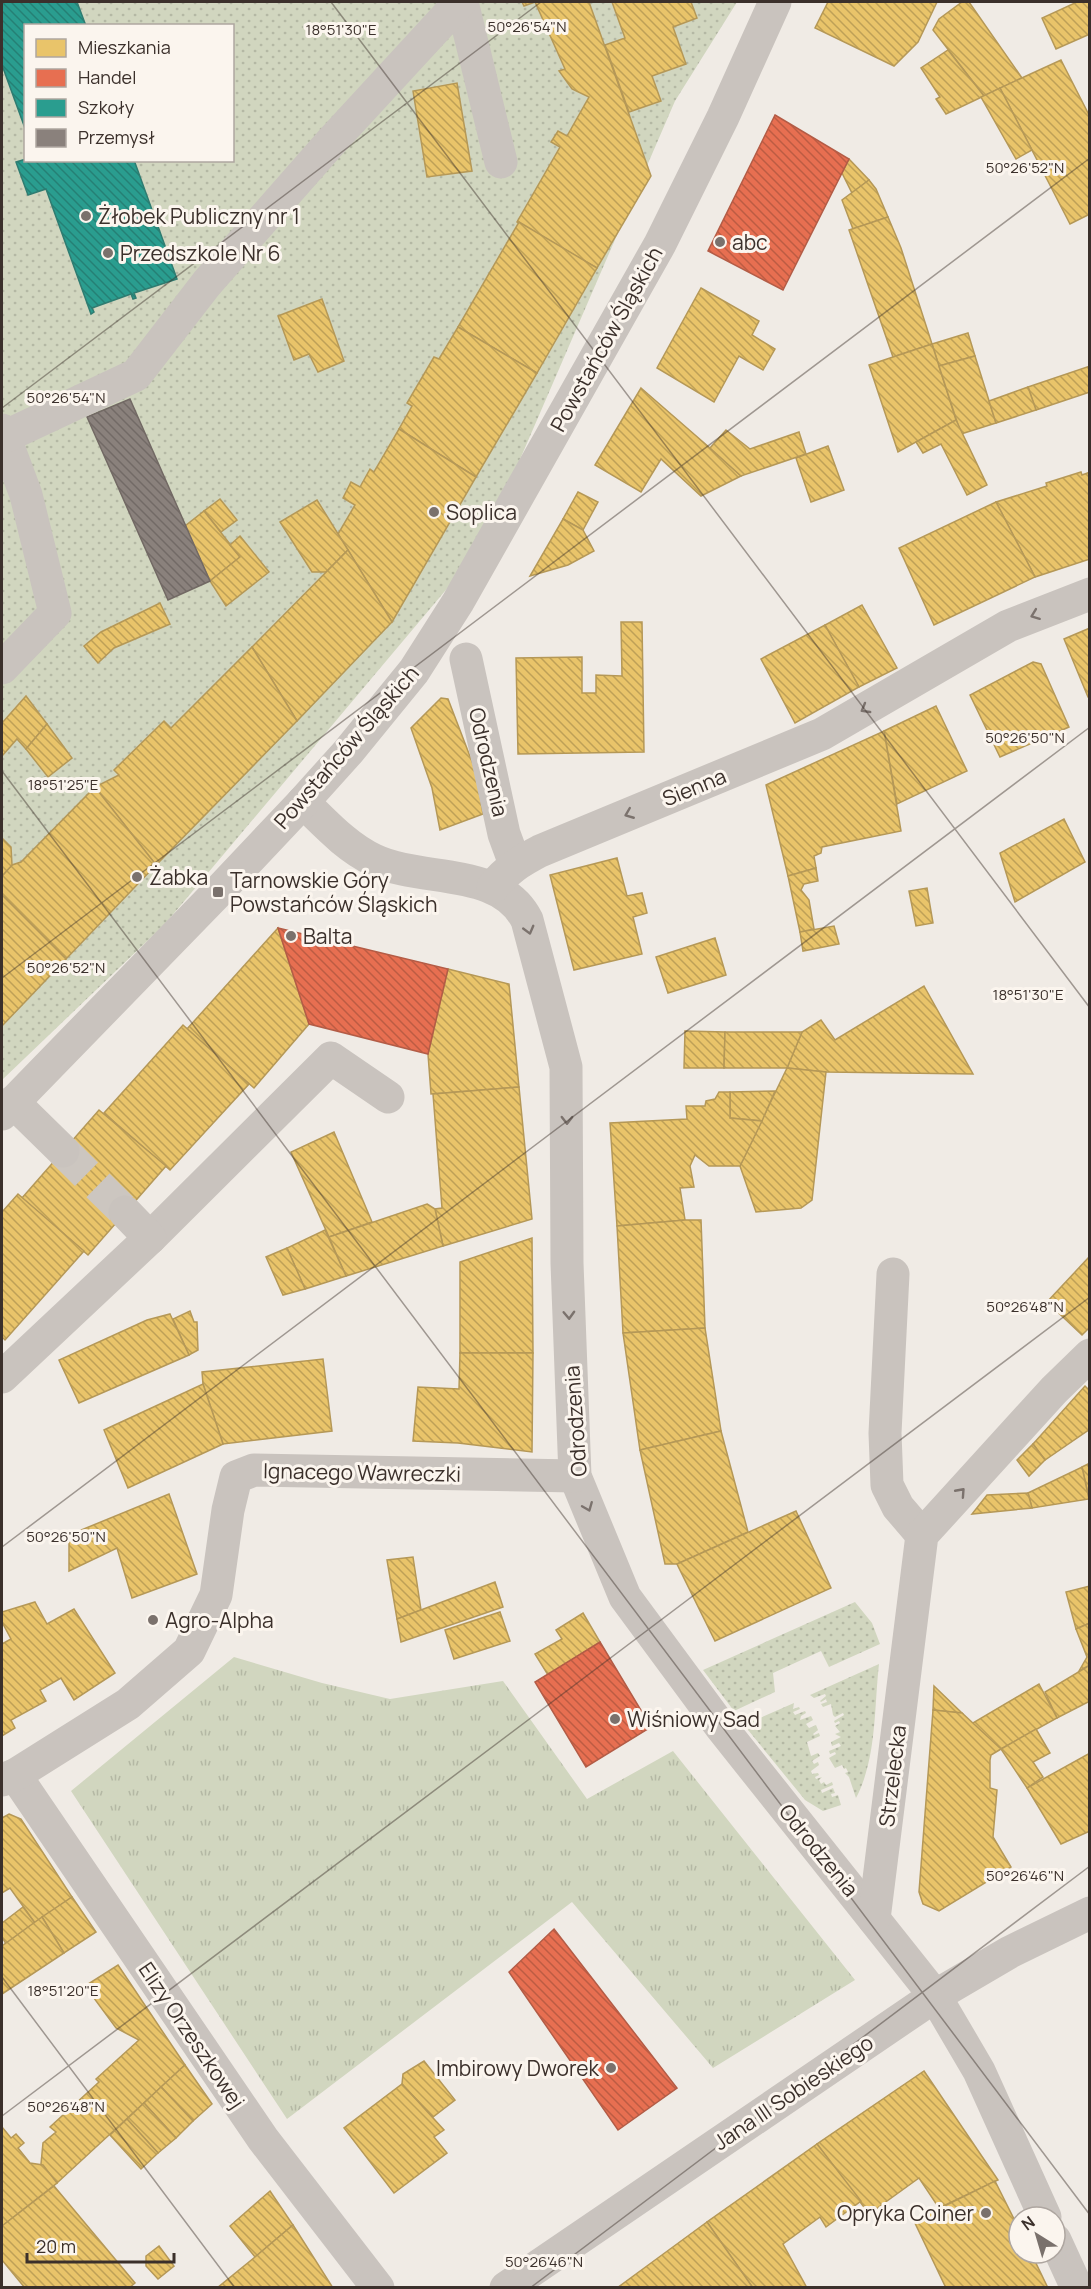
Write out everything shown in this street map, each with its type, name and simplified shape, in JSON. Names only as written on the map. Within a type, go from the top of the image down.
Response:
[{"type":"street","points":[[461,2],[501,162]]},
{"type":"street","points":[[2,668],[55,613],[26,495],[3,434],[136,375],[207,283],[331,142],[461,2]]},
{"type":"street","name":"Powstańców Śląskich","points":[[7,1108],[303,802],[414,671],[458,603],[660,244],[723,117],[775,2]]},
{"type":"street","name":"Sienna","points":[[504,876],[554,845],[822,734],[1008,626],[1089,594]]},
{"type":"street","name":"Odrodzenia","points":[[466,659],[504,834],[504,876],[514,901],[527,920],[566,1067],[567,1263],[575,1476],[625,1597],[721,1727],[874,1919]]},
{"type":"street","points":[[303,802],[355,849],[390,867],[415,873],[504,876]]},
{"type":"street","points":[[2,1377],[150,1238],[331,1058],[388,1097]]},
{"type":"street","points":[[7,1108],[63,1151]]},
{"type":"street","points":[[125,1212],[150,1238]]},
{"type":"street","points":[[893,1275],[885,1433],[887,1485],[898,1507],[922,1535],[1054,1390],[1089,1355]]},
{"type":"street","name":"Ignacego Wawreczki","points":[[8,1778],[128,1704],[189,1651],[216,1594],[228,1510],[236,1477],[254,1470],[575,1476]]},
{"type":"street","name":"Strzelecka","points":[[874,1919],[922,1535]]},
{"type":"street","name":"Elizy Orzeszkowej","points":[[8,1778],[263,2139],[378,2288]]},
{"type":"street","name":"Jana III Sobieskiego","points":[[506,2288],[935,1996],[1010,1952],[1089,1913]]},
{"type":"street","points":[[874,1919],[935,1996],[979,2071],[1040,2205]]},
{"type":"street","points":[[1066,2265],[1077,2288]]},
{"type":"green space","points":[[2,2],[737,2],[675,101],[482,547],[165,924],[2,1080]]},
{"type":"green space","points":[[855,1602],[872,1623],[880,1644],[829,1667],[821,1651],[773,1673],[775,1692],[734,1711],[703,1670]]},
{"type":"green space","points":[[234,1657],[322,1683],[390,1699],[503,1681],[587,1799],[673,1751],[855,1980],[713,2068],[572,1902],[287,2119],[71,1791]]},
{"type":"green space","points":[[879,1664],[871,1750],[863,1783],[856,1798],[849,1777],[845,1773],[848,1772],[846,1768],[844,1769],[842,1765],[835,1768],[829,1758],[836,1754],[835,1752],[830,1754],[829,1751],[841,1746],[839,1743],[832,1746],[831,1742],[841,1737],[835,1734],[840,1732],[835,1726],[840,1723],[834,1721],[844,1715],[843,1713],[835,1717],[831,1704],[823,1707],[821,1704],[827,1702],[826,1699],[820,1701],[826,1696],[825,1694],[814,1698],[810,1695]]},
{"type":"green space","points":[[794,1703],[793,1709],[799,1707],[800,1709],[793,1712],[795,1715],[805,1711],[806,1713],[801,1716],[800,1720],[811,1716],[813,1720],[806,1724],[809,1728],[816,1725],[818,1730],[813,1734],[819,1733],[820,1736],[807,1742],[811,1756],[818,1753],[820,1756],[812,1761],[814,1764],[818,1762],[819,1765],[811,1771],[812,1774],[818,1773],[816,1779],[822,1777],[819,1780],[821,1784],[824,1782],[826,1785],[832,1782],[833,1785],[821,1790],[822,1793],[833,1788],[835,1793],[831,1794],[832,1797],[838,1795],[841,1805],[823,1811],[805,1800],[744,1725]]},
{"type":"building: Mieszkania","points":[[522,2],[535,2],[524,6]]},
{"type":"building: Mieszkania","points":[[535,2],[589,2],[651,176],[597,268],[517,222],[560,147],[551,142],[558,131],[567,136],[589,97],[572,89],[559,71],[565,69]]},
{"type":"building: Mieszkania","points":[[612,2],[691,2],[697,18],[673,27],[686,64],[652,76],[661,101],[629,112],[605,45],[625,38]]},
{"type":"building: Mieszkania","points":[[828,2],[937,2],[918,42],[894,66],[815,28]]},
{"type":"building: Mieszkania","points":[[962,2],[969,2],[1022,78],[984,96],[933,30],[939,19]]},
{"type":"building: Mieszkania","points":[[1077,2],[1090,2],[1090,34],[1056,49],[1042,18]]},
{"type":"building: Mieszkania","points":[[948,50],[984,96],[946,114],[936,99],[940,97],[921,68]]},
{"type":"building: Mieszkania","points":[[1061,60],[1090,117],[1090,214],[1070,224],[1000,88]]},
{"type":"building: Mieszkania","points":[[457,83],[472,171],[427,177],[413,91]]},
{"type":"building: Mieszkania","points":[[1000,88],[1032,150],[1016,159],[981,97]]},
{"type":"building: Mieszkania","points":[[849,159],[869,180],[852,193],[842,173]]},
{"type":"building: Mieszkania","points":[[869,180],[876,189],[888,217],[853,229],[842,200]]},
{"type":"building: Mieszkania","points":[[888,217],[901,248],[932,344],[893,357],[849,230]]},
{"type":"building: Mieszkania","points":[[519,222],[597,268],[537,373],[458,327]]},
{"type":"building: Mieszkania","points":[[701,288],[759,321],[752,335],[775,349],[763,370],[739,356],[714,402],[657,368]]},
{"type":"building: Mieszkania","points":[[322,299],[344,361],[318,372],[309,354],[294,360],[278,316]]},
{"type":"building: Mieszkania","points":[[458,327],[537,373],[476,477],[399,429],[412,406],[407,403],[434,357],[439,359]]},
{"type":"building: Mieszkania","points":[[968,333],[975,356],[939,366],[932,344]]},
{"type":"building: Mieszkania","points":[[932,344],[956,420],[898,452],[869,365]]},
{"type":"building: Mieszkania","points":[[975,356],[996,423],[961,434],[939,366]]},
{"type":"building: Mieszkania","points":[[1090,366],[1090,392],[1036,410],[1028,387]]},
{"type":"building: Mieszkania","points":[[1028,387],[1036,410],[996,423],[989,401]]},
{"type":"building: Mieszkania","points":[[641,388],[741,476],[701,496],[661,459],[641,492],[595,465]]},
{"type":"building: Mieszkania","points":[[956,420],[987,485],[967,495],[941,444],[923,453],[916,442]]},
{"type":"building: Mieszkania","points":[[399,429],[476,477],[392,622],[338,534],[355,505],[343,498],[351,482],[360,487],[370,469],[374,472]]},
{"type":"building: Mieszkania","points":[[726,430],[750,449],[799,432],[806,454],[741,476],[710,448]]},
{"type":"building: Mieszkania","points":[[828,446],[844,490],[811,502],[796,458]]},
{"type":"building: Mieszkania","points":[[1081,472],[1082,475],[1090,472],[1090,559],[1035,577],[996,502],[1047,486],[1046,483]]},
{"type":"building: Mieszkania","points":[[578,492],[598,502],[583,530],[563,519]]},
{"type":"building: Mieszkania","points":[[220,499],[237,520],[221,532],[204,511]]},
{"type":"building: Mieszkania","points":[[317,500],[348,550],[326,572],[312,572],[280,522]]},
{"type":"building: Mieszkania","points":[[996,502],[1035,577],[934,625],[899,548]]},
{"type":"building: Mieszkania","points":[[204,511],[240,557],[210,581],[185,526]]},
{"type":"building: Mieszkania","points":[[563,519],[583,530],[594,551],[568,565],[530,576]]},
{"type":"building: Mieszkania","points":[[240,536],[269,572],[226,606],[210,581],[240,557],[230,545]]},
{"type":"building: Mieszkania","points":[[348,550],[392,622],[297,721],[252,647]]},
{"type":"building: Mieszkania","points":[[160,603],[170,624],[114,648],[98,663],[84,646],[101,632]]},
{"type":"building: Mieszkania","points":[[862,605],[897,668],[859,687],[825,625]]},
{"type":"building: Mieszkania","points":[[621,622],[642,622],[644,752],[518,754],[516,658],[582,657],[582,693],[596,693],[596,675],[622,676]]},
{"type":"building: Mieszkania","points":[[825,625],[859,687],[795,723],[761,659]]},
{"type":"building: Mieszkania","points":[[1090,628],[1090,697],[1088,697],[1064,639]]},
{"type":"building: Mieszkania","points":[[252,647],[297,721],[156,865],[95,787],[119,775],[114,770],[164,721],[171,728]]},
{"type":"building: Mieszkania","points":[[1033,662],[1041,664],[1069,727],[1000,757],[970,695]]},
{"type":"building: Mieszkania","points":[[26,696],[47,724],[26,749],[17,739],[2,756],[2,723]]},
{"type":"building: Mieszkania","points":[[441,698],[448,699],[476,772],[483,814],[440,830],[432,788],[411,728]]},
{"type":"building: Mieszkania","points":[[936,706],[967,771],[897,804],[884,731]]},
{"type":"building: Mieszkania","points":[[47,724],[72,758],[48,777],[26,749]]},
{"type":"building: Mieszkania","points":[[884,731],[901,831],[822,847],[821,853],[814,856],[816,868],[788,876],[766,785]]},
{"type":"building: Mieszkania","points":[[95,787],[156,865],[66,959],[2,895],[2,876],[12,865],[21,862]]},
{"type":"building: Mieszkania","points":[[1064,819],[1085,862],[1015,902],[1000,853]]},
{"type":"building: Mieszkania","points":[[2,838],[11,847],[12,865],[2,876]]},
{"type":"building: Mieszkania","points":[[617,858],[627,896],[642,893],[647,913],[633,917],[642,954],[574,970],[550,875]]},
{"type":"building: Mieszkania","points":[[816,868],[818,881],[804,884],[801,890],[809,900],[814,929],[800,932],[788,876]]},
{"type":"building: Mieszkania","points":[[927,888],[933,923],[916,926],[909,891]]},
{"type":"building: Mieszkania","points":[[2,895],[66,959],[2,1026]]},
{"type":"building: Mieszkania","points":[[834,926],[839,944],[803,951],[800,932]]},
{"type":"building: Mieszkania","points":[[278,928],[309,1024],[254,1088],[187,1029]]},
{"type":"building: Mieszkania","points":[[715,938],[726,975],[668,993],[656,957]]},
{"type":"building: Mieszkania","points":[[448,969],[509,984],[519,1087],[431,1094],[428,1054]]},
{"type":"building: Mieszkania","points":[[924,986],[973,1074],[826,1072],[787,1068],[802,1032],[821,1020],[835,1040]]},
{"type":"building: Mieszkania","points":[[183,1025],[249,1084],[170,1170],[104,1113]]},
{"type":"building: Mieszkania","points":[[685,1031],[725,1032],[724,1068],[684,1068]]},
{"type":"building: Mieszkania","points":[[725,1032],[802,1032],[787,1068],[724,1068]]},
{"type":"building: Mieszkania","points":[[787,1068],[826,1072],[812,1200],[801,1208],[756,1212],[740,1166]]},
{"type":"building: Mieszkania","points":[[519,1087],[532,1219],[443,1246],[435,1209],[442,1208],[433,1094]]},
{"type":"building: Mieszkania","points":[[775,1091],[762,1121],[730,1118],[730,1092]]},
{"type":"building: Mieszkania","points":[[719,1092],[730,1092],[730,1118],[762,1121],[740,1166],[709,1166],[695,1155],[690,1166],[694,1187],[680,1188],[685,1220],[617,1226],[610,1123],[687,1119],[686,1106],[705,1106],[706,1101],[715,1099]]},
{"type":"building: Mieszkania","points":[[99,1110],[166,1166],[88,1255],[22,1198]]},
{"type":"building: Mieszkania","points":[[334,1132],[372,1222],[329,1237],[291,1152]]},
{"type":"building: Mieszkania","points":[[18,1194],[84,1251],[5,1340],[2,1337],[2,1212]]},
{"type":"building: Mieszkania","points":[[427,1204],[435,1209],[443,1246],[346,1276],[329,1237]]},
{"type":"building: Mieszkania","points":[[701,1220],[705,1328],[623,1333],[617,1226]]},
{"type":"building: Mieszkania","points":[[325,1230],[346,1276],[305,1289],[287,1248]]},
{"type":"building: Mieszkania","points":[[532,1238],[533,1353],[460,1353],[460,1262]]},
{"type":"building: Mieszkania","points":[[287,1248],[305,1289],[283,1295],[266,1257]]},
{"type":"building: Mieszkania","points":[[1090,1256],[1090,1327],[1082,1335],[1047,1302]]},
{"type":"building: Mieszkania","points":[[190,1311],[194,1322],[197,1322],[198,1350],[189,1355],[173,1319]]},
{"type":"building: Mieszkania","points":[[170,1314],[189,1355],[79,1403],[59,1360],[147,1320]]},
{"type":"building: Mieszkania","points":[[705,1328],[721,1431],[640,1450],[623,1333]]},
{"type":"building: Mieszkania","points":[[460,1353],[533,1353],[532,1452],[458,1443],[413,1441],[418,1387],[459,1389]]},
{"type":"building: Mieszkania","points":[[323,1359],[332,1431],[223,1444],[203,1384],[202,1372]]},
{"type":"building: Mieszkania","points":[[203,1384],[223,1444],[128,1488],[104,1430]]},
{"type":"building: Mieszkania","points":[[1085,1386],[1090,1391],[1090,1429],[1045,1460],[1033,1444]]},
{"type":"building: Mieszkania","points":[[721,1431],[748,1532],[677,1564],[665,1564],[640,1450]]},
{"type":"building: Mieszkania","points":[[1033,1444],[1045,1460],[1029,1476],[1017,1460]]},
{"type":"building: Mieszkania","points":[[1090,1463],[1090,1499],[1089,1499],[1082,1467]]},
{"type":"building: Mieszkania","points":[[1082,1467],[1089,1499],[1032,1508],[1028,1493]]},
{"type":"building: Mieszkania","points":[[1028,1493],[1032,1508],[972,1514],[987,1495]]},
{"type":"building: Mieszkania","points":[[169,1494],[197,1574],[132,1598],[117,1548],[69,1571],[69,1535]]},
{"type":"building: Mieszkania","points":[[796,1511],[831,1588],[715,1641],[677,1564]]},
{"type":"building: Mieszkania","points":[[413,1557],[421,1610],[397,1619],[387,1560]]},
{"type":"building: Mieszkania","points":[[495,1582],[503,1607],[401,1642],[397,1619]]},
{"type":"building: Mieszkania","points":[[1090,1586],[1090,1623],[1076,1629],[1066,1592]]},
{"type":"building: Mieszkania","points":[[35,1602],[47,1624],[74,1609],[115,1673],[74,1700],[61,1678],[40,1690],[46,1701],[11,1720],[15,1728],[2,1736],[2,1644],[11,1639],[2,1622],[2,1612]]},
{"type":"building: Mieszkania","points":[[500,1612],[510,1641],[454,1659],[445,1630]]},
{"type":"building: Mieszkania","points":[[583,1613],[600,1642],[548,1675],[535,1654],[562,1639],[556,1630]]},
{"type":"building: Mieszkania","points":[[1090,1623],[1090,1665],[1079,1671],[1087,1657],[1076,1629]]},
{"type":"building: Mieszkania","points":[[1090,1665],[1090,1701],[1057,1718],[1045,1692]]},
{"type":"building: Mieszkania","points":[[1039,1684],[1057,1718],[1001,1749],[971,1724]]},
{"type":"building: Mieszkania","points":[[934,1686],[962,1713],[933,1710]]},
{"type":"building: Mieszkania","points":[[933,1710],[962,1713],[1001,1749],[991,1755],[990,1760],[990,1788],[997,1790],[993,1837],[1011,1867],[939,1911],[923,1904],[919,1892]]},
{"type":"building: Mieszkania","points":[[1036,1729],[1050,1753],[1033,1762],[1043,1777],[1027,1788],[1001,1749]]},
{"type":"building: Mieszkania","points":[[1090,1753],[1090,1831],[1061,1844],[1027,1788]]},
{"type":"building: Mieszkania","points":[[9,1814],[21,1819],[72,1897],[35,1923],[10,1888],[2,1893],[2,1818]]},
{"type":"building: Mieszkania","points":[[72,1897],[96,1932],[64,1953],[42,1917]]},
{"type":"building: Mieszkania","points":[[23,1907],[35,1923],[6,1944],[2,1937],[2,1923]]},
{"type":"building: Mieszkania","points":[[42,1917],[64,1953],[2,1994],[2,1946]]},
{"type":"building: Mieszkania","points":[[118,1965],[185,2065],[57,2183],[41,2164],[43,2143],[56,2132],[50,2127],[99,2082],[96,2079],[139,2040],[116,2028],[85,1986]]},
{"type":"building: Mieszkania","points":[[424,2061],[455,2100],[433,2117],[402,2084],[403,2074]]},
{"type":"building: Mieszkania","points":[[185,2065],[212,2104],[193,2121],[161,2087]]},
{"type":"building: Mieszkania","points":[[924,2071],[998,2180],[939,2208],[919,2178],[869,2214],[817,2144]]},
{"type":"building: Mieszkania","points":[[402,2084],[444,2130],[434,2137],[447,2153],[394,2193],[344,2128]]},
{"type":"building: Mieszkania","points":[[161,2087],[193,2121],[176,2138],[144,2103]]},
{"type":"building: Mieszkania","points":[[144,2103],[176,2138],[158,2153],[127,2119]]},
{"type":"building: Mieszkania","points":[[127,2119],[158,2153],[141,2169],[110,2135]]},
{"type":"building: Mieszkania","points":[[2,2127],[11,2138],[16,2134],[24,2143],[18,2148],[30,2163],[43,2165],[57,2183],[2,2226]]},
{"type":"building: Mieszkania","points":[[817,2144],[861,2201],[826,2227],[820,2217],[783,2244],[807,2288],[753,2288],[707,2222]]},
{"type":"building: Mieszkania","points":[[995,2181],[1007,2205],[1007,2265],[1037,2265],[1048,2288],[946,2288],[914,2221]]},
{"type":"building: Mieszkania","points":[[54,2186],[135,2283],[129,2288],[25,2288],[2,2260],[2,2226]]},
{"type":"building: Mieszkania","points":[[270,2191],[293,2225],[255,2257],[230,2226]]},
{"type":"building: Mieszkania","points":[[707,2222],[753,2288],[617,2288],[651,2263]]},
{"type":"building: Mieszkania","points":[[293,2225],[333,2288],[217,2288],[255,2257]]},
{"type":"building: Mieszkania","points":[[159,2246],[174,2266],[158,2279],[146,2266],[146,2256]]},
{"type":"building: Handel","points":[[775,115],[849,159],[783,290],[708,251]]},
{"type":"building: Handel","points":[[278,928],[448,969],[428,1054],[309,1024]]},
{"type":"building: Handel","points":[[600,1642],[651,1727],[586,1767],[535,1682]]},
{"type":"building: Handel","points":[[554,1929],[677,2088],[618,2130],[509,1972]]},
{"type":"building: Szkoły","points":[[2,2],[77,2],[85,24],[24,24],[24,126],[2,65]]},
{"type":"building: Szkoły","points":[[24,160],[24,162],[135,162],[177,279],[134,293],[136,298],[133,299],[131,294],[92,308],[94,312],[91,314],[46,189],[28,195],[16,162]]},
{"type":"building: Przemysł","points":[[130,399],[210,581],[168,600],[87,417]]},
{"type":"tunnel","points":[[63,1151],[125,1212]]},
{"type":"place","name":"Żłobek Publiczny nr 1","points":[[86,216]]},
{"type":"place","name":"abc","points":[[720,242]]},
{"type":"place","name":"Przedszkole Nr 6","points":[[108,253]]},
{"type":"place","name":"Soplica","points":[[434,512]]},
{"type":"place","name":"Żabka","points":[[137,877]]},
{"type":"place","name":"Tarnowskie Góry Powstańców Śląskich","points":[[218,892]]},
{"type":"place","name":"Balta","points":[[291,936]]},
{"type":"place","name":"Agro-Alpha","points":[[153,1620]]},
{"type":"place","name":"Wiśniowy Sad","points":[[615,1719]]},
{"type":"place","name":"Imbirowy Dworek","points":[[611,2068]]},
{"type":"place","name":"Opryka Coiner","points":[[986,2213]]}]
